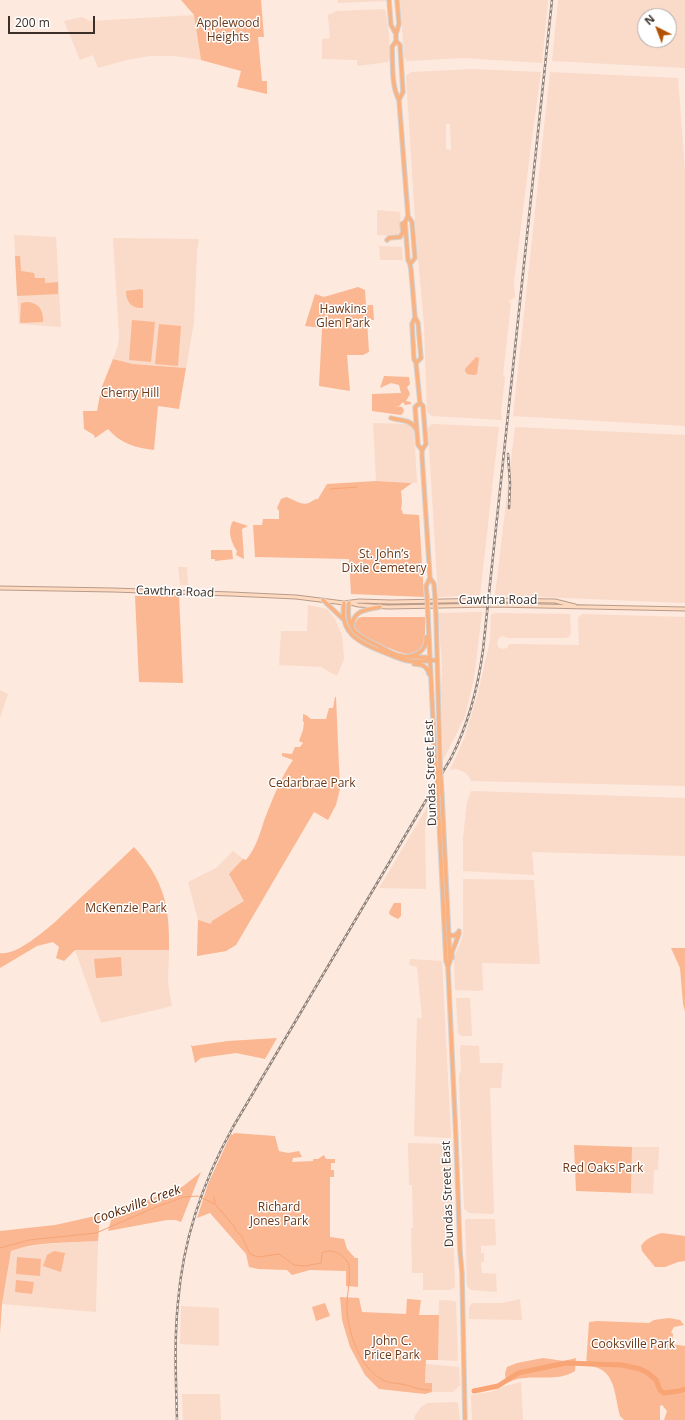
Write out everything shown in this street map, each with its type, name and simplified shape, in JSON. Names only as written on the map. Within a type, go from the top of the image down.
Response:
[{"type":"main road","name":"Dundas Street East","points":[[390,0],[391,26],[396,34]]},
{"type":"main road","name":"Dundas Street East","points":[[398,0],[399,24],[396,34],[396,41],[392,47],[395,93],[399,100],[408,216],[406,222],[414,317],[412,324],[414,359],[416,363],[420,403],[423,406],[426,444],[422,450]]},
{"type":"main road","name":"Dundas Street East","points":[[396,41],[400,45],[403,92],[399,100]]},
{"type":"main road","name":"Dundas Street East","points":[[408,216],[412,222],[415,258],[410,264]]},
{"type":"main road","points":[[387,240],[389,238],[400,237],[403,232],[402,224],[406,222]]},
{"type":"main road","name":"Dundas Street East","points":[[414,317],[418,323],[420,358],[416,363]]},
{"type":"main road","name":"Dundas Street East","points":[[420,403],[415,407],[417,436],[418,445],[422,450],[430,578],[434,584],[436,616],[440,763],[450,961],[448,967]]},
{"type":"main road","points":[[391,418],[410,422],[414,426],[417,436]]},
{"type":"main road","name":"Dundas Street East","points":[[430,578],[426,586],[446,961],[448,967],[462,1273],[466,1420]]},
{"type":"main road","name":"Cawthra Road","points":[[0,588],[91,589],[296,597],[380,607],[415,608],[494,605],[685,609]]},
{"type":"main road","points":[[323,600],[341,616],[346,624]]},
{"type":"main road","name":"Cawthra Road","points":[[349,603],[359,600],[413,602],[494,600],[555,601],[575,606]]},
{"type":"main road","points":[[344,602],[343,613],[350,634],[360,642],[408,661],[410,664],[421,664],[429,672],[431,687]]},
{"type":"main road","points":[[349,603],[348,618],[352,629],[359,636],[397,654],[437,660]]},
{"type":"main road","points":[[352,629],[352,622],[356,616],[364,610],[380,607]]},
{"type":"main road","points":[[407,656],[416,654],[424,647],[426,642],[426,628],[428,624]]},
{"type":"main road","points":[[408,661],[430,659]]},
{"type":"main road","points":[[448,934],[455,936],[459,931],[459,936],[452,952],[452,959],[450,961]]},
{"type":"shaded area","points":[[338,0],[386,0],[386,1],[338,3]]},
{"type":"shaded area","points":[[400,0],[548,0],[542,63],[464,58],[407,61],[404,57]]},
{"type":"shaded area","points":[[558,0],[685,0],[685,68],[552,61]]},
{"type":"shaded area","points":[[384,9],[386,12],[389,36],[390,58],[388,62],[357,66],[357,60],[322,59],[322,39],[330,38],[328,15],[337,11]]},
{"type":"shaded area","points":[[194,15],[201,60],[175,56],[150,56],[126,60],[98,68],[93,55],[80,60],[64,21],[82,17],[90,21]]},
{"type":"shaded area","points":[[472,69],[541,72],[514,281],[515,297],[509,301],[509,303],[511,303],[503,375],[505,377],[501,413],[502,420],[432,416],[427,412],[424,324],[416,236],[406,76],[411,72]],"holes":[[[446,124],[450,124],[451,150],[446,149]]]},
{"type":"shaded area","points":[[550,72],[678,78],[685,170],[685,426],[513,416]]},
{"type":"shaded area","points":[[377,210],[400,212],[401,230],[397,236],[377,235]]},
{"type":"shaded area","points":[[14,235],[56,237],[61,327],[19,324]]},
{"type":"shaded area","points":[[113,238],[199,239],[197,251],[194,322],[186,368],[133,364],[113,359],[119,337]]},
{"type":"shaded area","points":[[379,246],[402,247],[403,260],[380,260]]},
{"type":"shaded area","points":[[373,423],[409,424],[413,427],[417,483],[376,481]]},
{"type":"shaded area","points":[[430,425],[499,427],[480,595],[438,597],[428,429]]},
{"type":"shaded area","points":[[515,427],[685,435],[685,603],[495,595]]},
{"type":"shaded area","points":[[178,567],[187,567],[188,585],[180,585]]},
{"type":"shaded area","points":[[308,605],[327,609],[335,619],[342,636],[344,659],[337,676],[321,667],[279,665],[281,631],[307,631]]},
{"type":"shaded area","points":[[482,612],[474,678],[465,716],[443,760],[441,694],[442,665],[438,613]]},
{"type":"shaded area","points":[[491,614],[570,614],[570,636],[566,638],[507,638],[503,636],[499,638],[497,643],[498,647],[503,649],[507,648],[509,644],[579,645],[578,618],[582,614],[685,617],[685,786],[471,781],[468,775],[462,771],[456,769],[450,770],[464,739],[478,693],[490,640]]},
{"type":"shaded area","points":[[0,690],[8,694],[0,718]]},
{"type":"shaded area","points":[[471,791],[685,798],[685,856],[532,852],[534,875],[463,871],[463,838],[467,802]]},
{"type":"shaded area","points":[[428,806],[425,830],[426,889],[379,888]]},
{"type":"shaded area","points":[[233,851],[246,861],[271,885],[236,945],[226,951],[197,956],[198,920],[188,882],[216,868]]},
{"type":"shaded area","points":[[463,879],[534,880],[540,964],[482,963],[483,990],[455,990],[454,957],[463,935]]},
{"type":"shaded area","points":[[75,950],[169,950],[168,983],[172,1006],[101,1023]]},
{"type":"shaded area","points":[[410,959],[442,961],[451,1137],[449,1138],[414,1136],[417,1018],[422,1018],[417,967],[409,965]]},
{"type":"shaded area","points":[[456,998],[470,998],[472,1036],[461,1036],[458,1033]]},
{"type":"shaded area","points":[[461,1045],[479,1046],[480,1063],[503,1063],[501,1088],[490,1088],[493,1214],[469,1213],[464,1209],[459,1077],[461,1069]]},
{"type":"shaded area","points":[[408,1143],[451,1144],[455,1287],[450,1290],[423,1290],[423,1273],[412,1273],[412,1185],[409,1185]]},
{"type":"shaded area","points":[[632,1147],[659,1147],[658,1170],[654,1170],[653,1194],[631,1193]]},
{"type":"shaded area","points":[[466,1219],[495,1219],[496,1245],[481,1246],[481,1253],[484,1253],[484,1262],[481,1262],[482,1273],[496,1274],[497,1292],[471,1290],[467,1286]]},
{"type":"shaded area","points":[[98,1241],[96,1312],[2,1304],[11,1251],[19,1248],[47,1244]]},
{"type":"shaded area","points":[[520,1299],[522,1320],[469,1319],[469,1307],[472,1303],[502,1303]]},
{"type":"shaded area","points":[[439,1300],[455,1301],[456,1303],[457,1361],[438,1360]]},
{"type":"shaded area","points":[[181,1306],[219,1308],[219,1346],[180,1344]]},
{"type":"shaded area","points":[[426,1364],[459,1367],[460,1385],[453,1392],[432,1392],[432,1383],[425,1383]]},
{"type":"shaded area","points":[[521,1382],[523,1420],[472,1420],[471,1395],[490,1392]]},
{"type":"shaded area","points":[[182,1394],[220,1394],[221,1420],[183,1420]]},
{"type":"shaded area","points":[[457,1402],[460,1420],[415,1420],[414,1417],[421,1407],[427,1403]]},
{"type":"green space","name":"Applewood Heights","points":[[181,0],[261,0],[264,37],[258,37],[262,81],[267,81],[267,94],[237,87],[241,71],[201,60],[194,15]]},
{"type":"green space","points":[[15,256],[20,256],[21,271],[34,273],[35,278],[45,278],[45,283],[58,282],[58,294],[17,296]]},
{"type":"green space","name":"Hawkins Glen Park","points":[[358,287],[365,290],[366,305],[373,305],[374,320],[367,320],[369,352],[363,355],[347,355],[350,391],[319,386],[322,328],[305,326],[315,294],[324,297]]},
{"type":"green space","points":[[143,290],[143,308],[139,308],[130,304],[126,291]]},
{"type":"green space","points":[[26,302],[37,305],[41,310],[43,322],[20,322],[21,303]]},
{"type":"green space","points":[[132,320],[155,322],[151,362],[129,360]]},
{"type":"green space","points":[[159,324],[181,326],[178,366],[155,364]]},
{"type":"green space","points":[[476,357],[479,358],[477,374],[467,374],[465,369]]},
{"type":"green space","name":"Cherry Hill","points":[[113,359],[133,364],[186,368],[179,409],[158,406],[154,450],[128,444],[108,429],[95,438],[94,435],[84,429],[83,411],[97,411],[101,389]]},
{"type":"green space","points":[[384,376],[409,377],[410,384],[407,387],[410,394],[406,401],[411,402],[411,404],[405,405],[403,402],[399,406],[395,406],[402,407],[404,410],[401,415],[372,411],[372,394],[401,393],[399,385],[391,383],[380,388]]},
{"type":"green space","name":"St. John’s Dixie Cemetery","points":[[376,481],[412,483],[401,491],[401,510],[403,514],[419,515],[424,597],[351,594],[349,559],[255,557],[253,525],[262,525],[263,519],[279,519],[279,511],[277,508],[281,499],[286,497],[306,504],[318,499],[327,484]]},
{"type":"green space","points":[[233,521],[248,526],[242,529],[244,559],[236,555],[237,551],[233,544],[230,532]]},
{"type":"green space","points":[[211,550],[232,550],[233,559],[215,561],[215,559],[211,559]]},
{"type":"green space","points":[[179,595],[183,683],[139,682],[135,596]]},
{"type":"green space","points":[[425,617],[425,637],[422,648],[419,651],[408,654],[390,649],[374,642],[355,629],[354,624],[358,618]]},
{"type":"green space","name":"Cedarbrae Park","points":[[335,697],[340,789],[336,805],[328,820],[314,812],[236,945],[226,951],[197,956],[198,920],[211,924],[212,921],[244,901],[229,874],[243,859],[246,860],[252,850],[278,788],[293,760],[282,756],[282,753],[292,754],[295,747],[300,747],[303,743],[299,741],[303,730],[303,714],[311,719],[326,719],[329,708],[333,708]]},
{"type":"green space","name":"McKenzie Park","points":[[134,847],[159,882],[168,920],[169,950],[75,950],[64,961],[56,958],[59,947],[53,942],[37,946],[0,968],[0,953],[14,951],[44,931]]},
{"type":"green space","points":[[394,903],[401,903],[401,916],[398,919],[390,915],[389,912]]},
{"type":"green space","points":[[671,948],[685,948],[685,1011],[680,968]]},
{"type":"green space","points":[[121,957],[122,976],[96,978],[94,959]]},
{"type":"green space","points":[[277,1038],[265,1059],[236,1053],[201,1058],[195,1063],[191,1045],[193,1046],[228,1041]]},
{"type":"green space","name":"Richard Jones Park","points":[[234,1133],[275,1136],[279,1151],[288,1153],[299,1151],[302,1157],[293,1158],[292,1162],[313,1161],[313,1159],[318,1159],[324,1155],[326,1159],[335,1159],[335,1163],[331,1163],[331,1170],[334,1170],[334,1177],[330,1177],[330,1237],[344,1239],[347,1249],[355,1258],[358,1258],[358,1287],[346,1286],[346,1271],[310,1270],[292,1275],[287,1270],[258,1269],[249,1267],[246,1254],[210,1213],[197,1218],[208,1184],[231,1134],[233,1135]]},
{"type":"green space","name":"Red Oaks Park","points":[[574,1145],[632,1147],[631,1193],[576,1191]]},
{"type":"green space","points":[[201,1172],[181,1222],[176,1220],[167,1220],[108,1231],[113,1213],[182,1187]]},
{"type":"green space","points":[[100,1215],[98,1241],[43,1244],[11,1251],[2,1304],[0,1334],[0,1231],[55,1225]]},
{"type":"green space","points":[[662,1233],[685,1236],[685,1261],[665,1267],[655,1267],[642,1251],[641,1246],[645,1241]]},
{"type":"green space","points":[[54,1251],[65,1253],[61,1272],[43,1266],[47,1255]]},
{"type":"green space","points":[[17,1257],[41,1259],[40,1276],[16,1274]]},
{"type":"green space","points":[[16,1280],[34,1282],[32,1294],[15,1292]]},
{"type":"green space","name":"John C. Price Park","points":[[340,1297],[359,1298],[362,1312],[406,1314],[407,1299],[421,1300],[419,1315],[439,1315],[438,1360],[426,1360],[425,1383],[432,1383],[432,1392],[425,1394],[379,1389],[365,1375],[350,1347],[342,1320]]},
{"type":"green space","points":[[325,1303],[330,1316],[316,1321],[312,1307]]},
{"type":"green space","name":"Cooksville Park","points":[[669,1318],[680,1320],[684,1325],[674,1327],[671,1332],[673,1334],[671,1344],[685,1346],[685,1420],[664,1420],[667,1411],[662,1405],[660,1406],[660,1420],[624,1420],[620,1416],[615,1391],[608,1376],[596,1367],[586,1366],[589,1322],[649,1323],[654,1320]]},
{"type":"green space","points":[[543,1358],[564,1361],[576,1358],[575,1371],[563,1376],[550,1378],[522,1378],[506,1383],[505,1373],[507,1367],[517,1363]]},
{"type":"waterway","points":[[330,489],[357,487]]},
{"type":"waterway","name":"Cooksville Creek","points":[[0,1248],[29,1240],[96,1233],[156,1207],[184,1197],[198,1196],[215,1204],[234,1226],[236,1231],[241,1235],[250,1254],[258,1257],[279,1254],[294,1265],[305,1266],[321,1263],[322,1253],[326,1251],[334,1252],[342,1256],[348,1262],[349,1266],[347,1305],[348,1321],[350,1331],[363,1361],[369,1369],[385,1381],[430,1390]]},
{"type":"waterway","name":"Cooksville Creek","points":[[214,1197],[215,1203]]},
{"type":"waterway","name":"Cooksville Creek","points":[[474,1391],[498,1386],[518,1373],[566,1363],[622,1365],[640,1369],[648,1373],[656,1380],[660,1390],[664,1393],[685,1389]]},
{"type":"railway","points":[[177,1420],[176,1331],[184,1256],[196,1212],[212,1168],[233,1127],[451,758],[463,732],[472,705],[483,650],[552,0]]},
{"type":"railway","points":[[508,454],[510,484],[509,508]]}]
